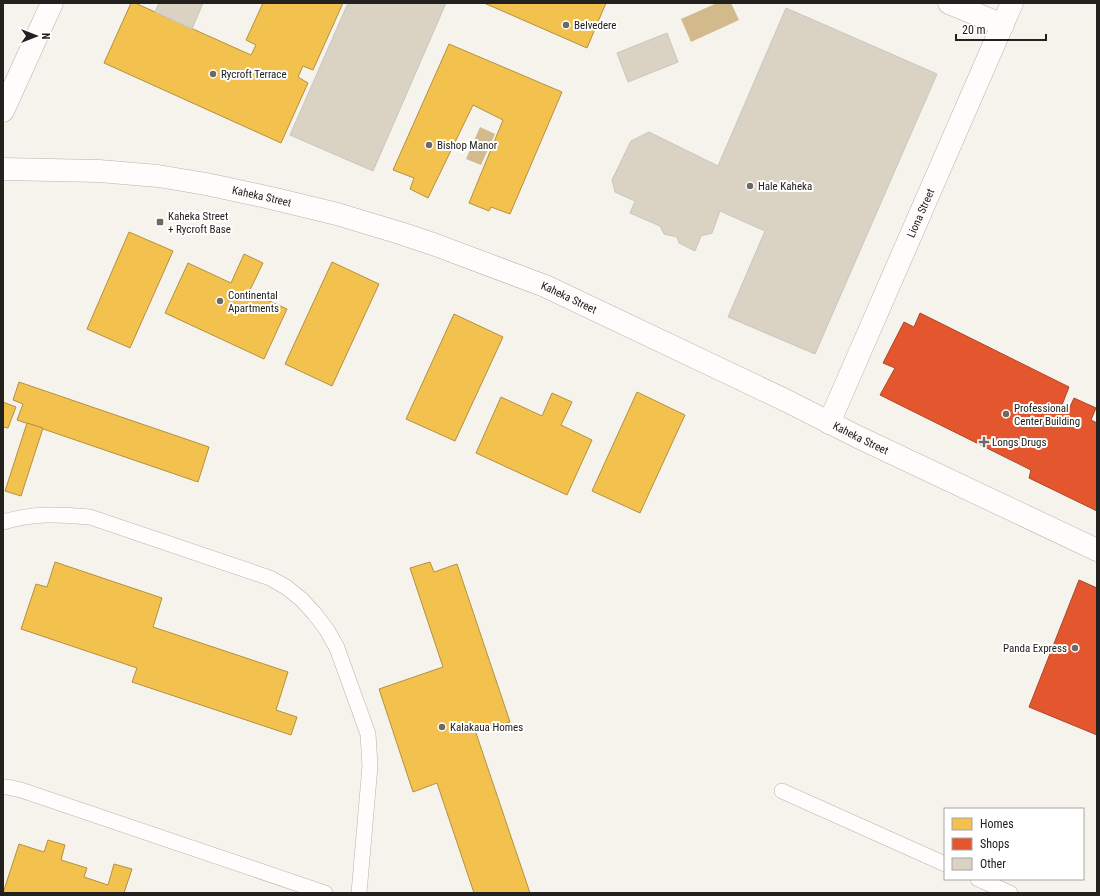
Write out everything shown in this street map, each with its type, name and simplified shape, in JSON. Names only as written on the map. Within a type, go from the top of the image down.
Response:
[{"type":"street","points":[[3,111],[52,3]]},
{"type":"street","points":[[949,3],[1002,25]]},
{"type":"street","name":"Liona Street","points":[[829,423],[1012,3]]},
{"type":"street","name":"Kaheka Street","points":[[3,169],[99,171],[158,176],[206,184],[337,214],[462,254],[545,286],[1097,550]]},
{"type":"lane","points":[[3,522],[39,515],[64,514],[90,517],[270,578],[301,599],[310,608],[327,630],[337,648],[368,734],[370,766],[359,893]]},
{"type":"lane","points":[[3,787],[21,790],[302,889],[326,893]]},
{"type":"lane","points":[[782,791],[944,864]]},
{"type":"lane","points":[[980,880],[1010,893]]},
{"type":"shaded area","points":[[717,3],[731,3],[739,20],[691,42],[681,19]]},
{"type":"shaded area","points":[[480,127],[495,134],[481,165],[466,159]]},
{"type":"building: Homes","name":"Rycroft Terrace","points":[[131,3],[135,3],[251,55],[256,45],[246,40],[263,3],[343,3],[313,70],[303,66],[298,77],[308,83],[281,143],[104,63]]},
{"type":"building: Homes","name":"Belvedere","points":[[484,3],[606,3],[587,48]]},
{"type":"building: Homes","name":"Bishop Manor","points":[[449,44],[562,92],[510,214],[491,207],[489,211],[469,203],[503,120],[473,105],[428,198],[410,189],[414,178],[393,170]]},
{"type":"building: Homes","points":[[129,232],[173,251],[130,348],[87,329]]},
{"type":"building: Homes","name":"Continental Apartments","points":[[244,254],[263,263],[249,292],[287,309],[264,359],[165,313],[188,263],[231,283]]},
{"type":"building: Homes","name":"Continental Apartments","points":[[332,262],[379,284],[332,386],[285,364]]},
{"type":"building: Homes","points":[[454,314],[503,337],[455,441],[406,419]]},
{"type":"building: Homes","points":[[19,382],[209,447],[198,482],[17,420],[23,404],[13,400]]},
{"type":"building: Homes","points":[[637,392],[685,415],[640,513],[592,491]]},
{"type":"building: Homes","points":[[552,393],[572,402],[561,425],[592,440],[567,495],[476,453],[501,397],[542,416]]},
{"type":"building: Homes","points":[[3,402],[16,407],[8,428],[3,427]]},
{"type":"building: Homes","points":[[27,423],[43,428],[21,496],[5,491]]},
{"type":"building: Homes","points":[[55,562],[162,598],[153,627],[288,672],[276,710],[297,717],[291,735],[132,682],[137,668],[21,629],[36,584],[47,587]]},
{"type":"building: Homes","name":"Kalakaua Homes","points":[[430,562],[434,572],[457,564],[510,722],[476,733],[530,893],[474,893],[437,783],[413,792],[379,689],[443,667],[410,568]]},
{"type":"building: Homes","points":[[48,840],[65,845],[61,860],[87,868],[84,877],[108,885],[114,864],[132,869],[124,893],[3,893],[19,844],[44,852]]},
{"type":"building: Shops","name":"Professional Center Building","points":[[920,313],[1069,387],[1062,405],[1069,409],[1074,398],[1096,408],[1091,420],[1097,423],[1097,511],[1029,478],[1031,470],[880,395],[895,368],[883,363],[904,322],[914,327]]},
{"type":"building: Shops","name":"Panda Express","points":[[1079,580],[1097,588],[1097,735],[1029,707]]},
{"type":"building: Other","points":[[159,3],[203,3],[192,29],[155,12]]},
{"type":"building: Other","points":[[348,3],[446,3],[373,171],[290,135]]},
{"type":"building: Other","name":"Hale Kaheka","points":[[786,8],[937,74],[815,354],[728,317],[765,231],[720,211],[712,233],[701,236],[695,251],[679,243],[677,237],[664,234],[660,226],[630,213],[635,201],[615,192],[612,180],[631,141],[649,132],[718,166]]},
{"type":"building: Other","points":[[667,33],[678,62],[628,82],[617,53]]},
{"type":"place","name":"Belvedere","points":[[566,25]]},
{"type":"place","name":"Rycroft Terrace","points":[[213,74]]},
{"type":"place","name":"Bishop Manor","points":[[429,145]]},
{"type":"place","name":"Hale Kaheka","points":[[750,186]]},
{"type":"place","name":"Kaheka Street + Rycroft Base","points":[[160,222]]},
{"type":"place","name":"Continental Apartments","points":[[220,301]]},
{"type":"place","name":"Professional Center Building","points":[[1006,414]]},
{"type":"place","name":"Longs Drugs","points":[[984,442]]},
{"type":"place","name":"Panda Express","points":[[1075,648]]},
{"type":"place","name":"Kalakaua Homes","points":[[442,727]]}]
